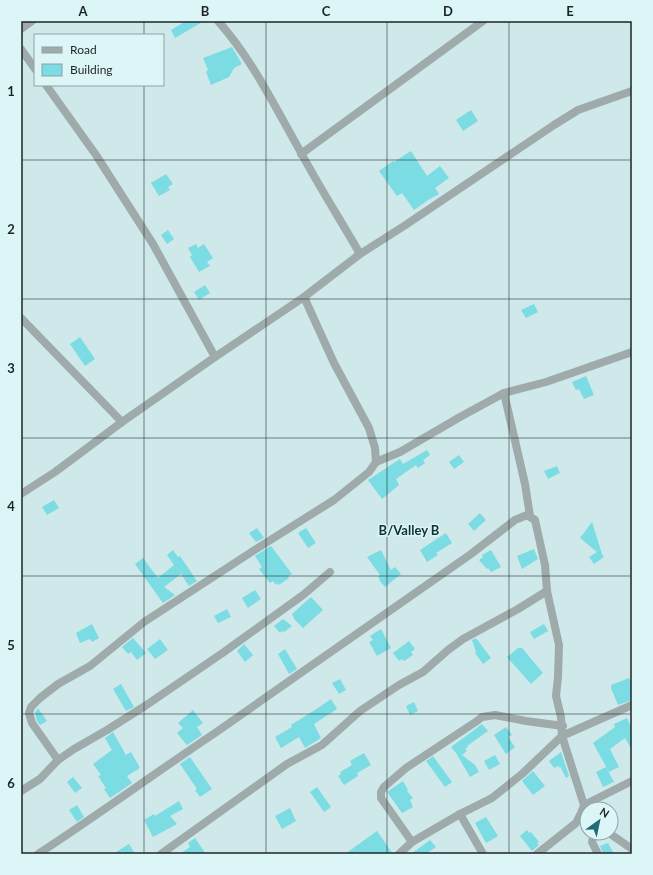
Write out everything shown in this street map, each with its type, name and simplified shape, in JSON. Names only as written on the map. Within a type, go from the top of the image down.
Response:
[{"type":"street","points":[[21,28],[32,21]]},
{"type":"street","points":[[218,21],[230,33],[252,65],[301,154],[360,254]]},
{"type":"street","points":[[301,154],[483,21]]},
{"type":"street","points":[[21,49],[34,68]]},
{"type":"street","points":[[47,86],[96,155],[153,244],[215,357]]},
{"type":"street","points":[[21,494],[215,357],[304,297],[360,254],[554,125],[578,110],[632,91]]},
{"type":"street","points":[[304,297],[334,363],[369,428],[375,448],[376,462]]},
{"type":"street","points":[[21,318],[122,422]]},
{"type":"street","points":[[58,760],[32,723],[29,714],[31,707],[58,684],[90,666],[144,622],[252,551],[334,500],[369,472],[376,462],[400,452],[504,393],[546,382],[632,352]]},
{"type":"street","points":[[504,393],[525,484],[530,516]]},
{"type":"street","points":[[38,854],[85,824],[172,762],[215,734],[471,554],[515,520],[527,515],[535,520],[545,565],[547,591],[560,645],[556,696],[562,726],[562,736],[582,801]]},
{"type":"street","points":[[21,791],[40,779],[58,760],[74,748],[107,730],[145,706],[224,652],[303,595],[330,572]]},
{"type":"street","points":[[161,854],[287,764],[322,745],[360,711],[399,685],[423,672],[463,638],[518,609],[547,591]]},
{"type":"street","points":[[399,854],[412,842],[460,814],[492,798],[522,774],[562,736],[632,705]]},
{"type":"street","points":[[412,842],[381,798],[381,792],[384,787],[406,768],[487,716],[502,715],[526,721],[562,726]]},
{"type":"street","points":[[600,801],[632,781]]},
{"type":"street","points":[[460,814],[483,854]]},
{"type":"street","points":[[537,854],[576,823],[579,819]]},
{"type":"street","points":[[619,840],[632,849]]},
{"type":"street","points":[[592,841],[598,854]]},
{"type":"building","points":[[186,21],[204,21],[175,38],[171,30]]},
{"type":"building","points":[[232,47],[242,64],[234,68],[229,77],[211,85],[206,72],[208,70],[203,58]]},
{"type":"building","points":[[471,110],[478,121],[463,131],[456,120]]},
{"type":"building","points":[[411,151],[427,176],[440,166],[449,178],[435,188],[439,194],[414,210],[402,193],[397,196],[379,171]]},
{"type":"building","points":[[166,174],[173,184],[168,187],[170,190],[159,196],[151,183]]},
{"type":"building","points":[[168,230],[174,239],[167,244],[161,235]]},
{"type":"building","points":[[196,244],[198,248],[204,244],[213,258],[207,262],[210,266],[199,272],[190,257],[192,255],[188,248]]},
{"type":"building","points":[[205,285],[210,293],[199,300],[194,292]]},
{"type":"building","points":[[534,304],[538,312],[526,318],[521,310]]},
{"type":"building","points":[[80,337],[95,359],[85,366],[70,344]]},
{"type":"building","points":[[586,376],[594,395],[584,399],[579,389],[576,390],[572,382]]},
{"type":"building","points":[[427,450],[430,455],[423,460],[425,463],[418,468],[416,465],[396,479],[399,485],[382,499],[368,480],[400,459],[403,464]]},
{"type":"building","points":[[459,455],[464,462],[454,469],[449,462]]},
{"type":"building","points":[[557,466],[560,473],[548,479],[544,471]]},
{"type":"building","points":[[54,500],[59,508],[47,515],[42,507]]},
{"type":"building","points":[[480,513],[486,520],[474,531],[468,524]]},
{"type":"building","points":[[592,522],[604,557],[594,564],[589,557],[597,552],[580,538]]},
{"type":"building","points":[[257,528],[264,538],[256,542],[249,533]]},
{"type":"building","points":[[306,528],[316,543],[308,548],[298,533]]},
{"type":"building","points":[[446,533],[452,543],[436,553],[438,555],[427,562],[420,550]]},
{"type":"building","points":[[271,546],[292,574],[279,585],[278,583],[276,585],[273,581],[270,583],[259,569],[262,567],[255,556]]},
{"type":"building","points":[[534,549],[538,559],[522,569],[517,556]]},
{"type":"building","points":[[173,550],[178,557],[180,556],[197,581],[189,586],[181,574],[164,587],[175,595],[163,603],[135,564],[143,558],[158,578],[174,565],[167,555]]},
{"type":"building","points":[[381,550],[391,570],[395,567],[401,574],[385,587],[379,580],[380,579],[378,577],[380,575],[367,557]]},
{"type":"building","points":[[491,550],[501,567],[491,572],[479,560],[483,557],[482,555]]},
{"type":"building","points":[[255,590],[261,599],[248,608],[242,598]]},
{"type":"building","points":[[311,597],[323,610],[303,628],[295,620],[292,614]]},
{"type":"building","points":[[227,609],[231,617],[218,623],[214,616]]},
{"type":"building","points":[[283,619],[292,626],[280,633],[274,626]]},
{"type":"building","points":[[92,624],[99,638],[92,642],[90,639],[80,643],[76,633]]},
{"type":"building","points":[[544,624],[548,631],[534,639],[530,632]]},
{"type":"building","points":[[381,629],[391,648],[377,656],[369,642],[373,640],[370,636]]},
{"type":"building","points":[[133,638],[146,653],[137,660],[131,652],[128,654],[122,647]]},
{"type":"building","points":[[476,638],[491,658],[483,664],[475,653],[472,640]]},
{"type":"building","points":[[160,639],[168,650],[155,659],[147,649]]},
{"type":"building","points":[[409,641],[415,649],[411,652],[413,655],[404,661],[402,659],[399,661],[393,653]]},
{"type":"building","points":[[244,644],[253,655],[245,662],[237,651]]},
{"type":"building","points":[[518,648],[522,648],[543,673],[531,684],[507,657]]},
{"type":"building","points":[[285,649],[297,669],[289,674],[278,654]]},
{"type":"building","points":[[629,678],[632,685],[632,700],[618,705],[611,685]]},
{"type":"building","points":[[340,679],[346,690],[339,694],[332,683]]},
{"type":"building","points":[[121,684],[134,707],[126,711],[113,689]]},
{"type":"building","points":[[331,699],[337,709],[314,724],[321,738],[305,748],[299,737],[281,748],[275,737],[292,727],[291,725]]},
{"type":"building","points":[[414,702],[418,711],[410,715],[406,706]]},
{"type":"building","points":[[38,708],[47,721],[40,725],[37,721],[35,713]]},
{"type":"building","points":[[193,710],[203,723],[197,727],[202,735],[187,745],[177,733],[183,728],[178,723]]},
{"type":"building","points":[[627,718],[632,729],[632,750],[625,738],[610,749],[619,767],[609,772],[593,743],[615,727],[614,724]]},
{"type":"building","points":[[482,724],[488,731],[467,746],[468,747],[465,749],[467,751],[462,755],[475,765],[479,772],[470,777],[451,747]]},
{"type":"building","points":[[506,727],[512,735],[508,737],[515,747],[506,754],[494,735]]},
{"type":"building","points":[[113,732],[126,755],[131,752],[140,768],[127,776],[132,783],[110,798],[104,789],[106,788],[98,776],[101,775],[93,764],[112,750],[105,738]]},
{"type":"building","points":[[561,752],[569,776],[566,778],[560,766],[559,768],[558,766],[554,768],[549,761]]},
{"type":"building","points":[[364,753],[371,765],[357,773],[358,776],[344,785],[338,776],[341,774],[340,772],[352,765],[350,761]]},
{"type":"building","points":[[495,755],[500,764],[489,770],[484,761]]},
{"type":"building","points":[[433,756],[452,782],[445,787],[426,761]]},
{"type":"building","points":[[190,757],[212,789],[200,797],[195,790],[197,789],[180,764]]},
{"type":"building","points":[[606,767],[614,782],[603,787],[596,772]]},
{"type":"building","points":[[533,771],[545,786],[533,795],[522,781]]},
{"type":"building","points":[[73,777],[82,788],[75,793],[67,782]]},
{"type":"building","points":[[403,781],[408,790],[407,791],[413,798],[410,800],[413,807],[402,813],[387,792]]},
{"type":"building","points":[[317,787],[331,807],[324,812],[310,792]]},
{"type":"building","points":[[179,801],[183,809],[170,816],[177,824],[153,837],[144,820],[154,814],[155,816]]},
{"type":"building","points":[[77,805],[84,817],[77,822],[69,810]]},
{"type":"building","points":[[290,808],[296,821],[282,829],[275,816]]},
{"type":"building","points":[[486,817],[498,836],[486,843],[475,823]]},
{"type":"building","points":[[527,830],[529,833],[531,832],[539,842],[537,843],[539,845],[532,851],[520,836]]},
{"type":"building","points":[[377,831],[393,854],[345,854]]},
{"type":"building","points":[[195,838],[206,854],[180,854],[190,847],[188,843]]},
{"type":"building","points":[[430,840],[436,847],[426,854],[411,854]]},
{"type":"building","points":[[608,843],[614,854],[603,853],[600,846]]},
{"type":"building","points":[[129,844],[135,854],[113,854]]},
{"type":"district","name":"B/Valley B","points":[[409,530]]}]
